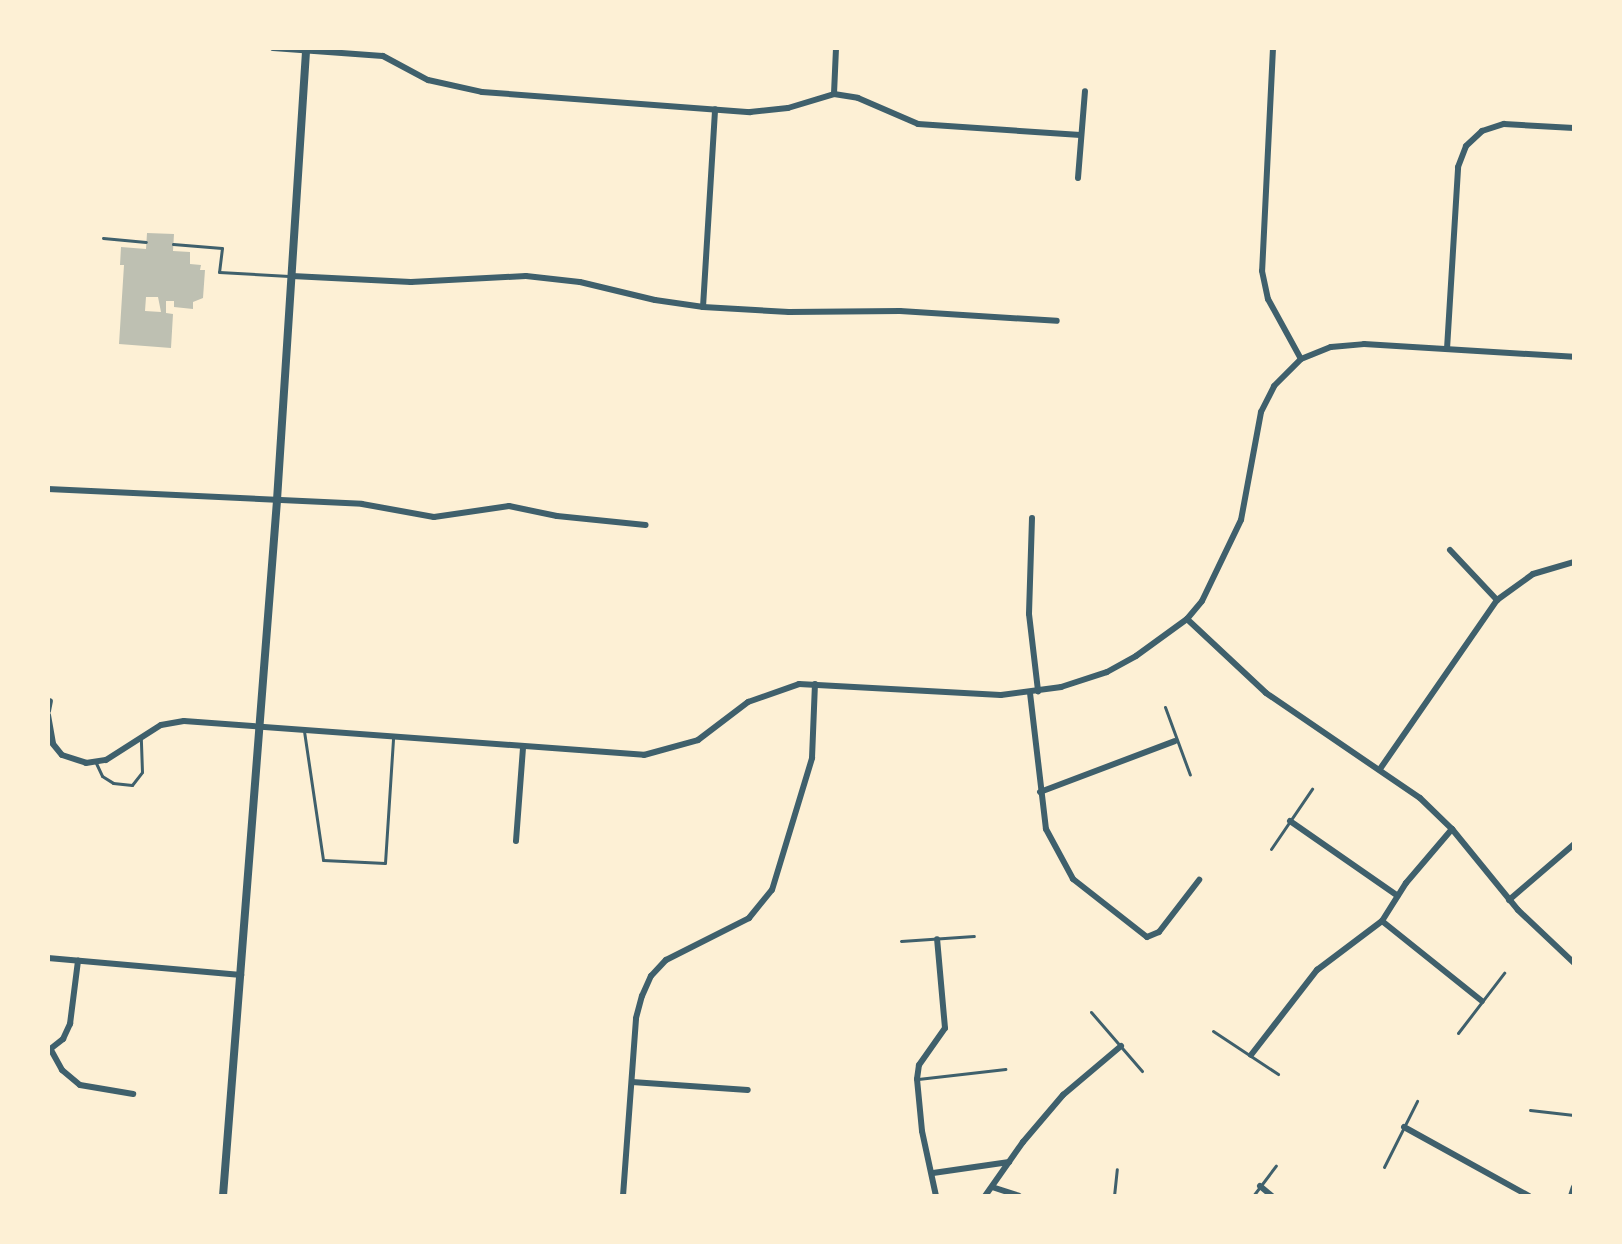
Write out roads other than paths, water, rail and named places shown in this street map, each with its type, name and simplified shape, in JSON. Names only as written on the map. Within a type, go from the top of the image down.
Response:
[{"type":"street","points":[[273,48],[383,56],[428,80],[461,90],[714,110],[768,112],[834,94],[858,98],[918,124],[1081,135]]},
{"type":"street","points":[[834,94],[836,48]]},
{"type":"street","points":[[1273,48],[1262,271],[1269,299],[1301,359]]},
{"type":"street","points":[[223,1196],[277,500],[306,49]]},
{"type":"street","points":[[1078,178],[1085,91]]},
{"type":"street","points":[[703,307],[714,110]]},
{"type":"street","points":[[1447,349],[1458,167],[1466,146],[1482,131],[1504,124],[1574,128]]},
{"type":"street","points":[[292,276],[411,282],[549,278],[703,307],[789,312],[900,310],[1057,321]]},
{"type":"street","points":[[50,701],[48,713],[53,744],[62,755],[96,763],[141,735],[172,722],[523,748],[661,753],[698,740],[748,702],[769,692],[815,684],[966,694],[1030,693],[1107,672],[1187,619],[1202,601],[1225,560],[1241,520],[1261,412],[1274,386],[1301,359],[1347,344],[1574,357]]},
{"type":"street","points":[[48,489],[362,504],[434,517],[509,506],[557,516],[646,525]]},
{"type":"street","points":[[1032,518],[1029,614],[1038,691]]},
{"type":"street","points":[[1450,550],[1497,600]]},
{"type":"street","points":[[1380,769],[1497,600],[1533,574],[1574,562]]},
{"type":"street","points":[[1187,619],[1266,693],[1380,769],[1452,829],[1509,900],[1574,963]]},
{"type":"street","points":[[623,1196],[636,1017],[651,976],[685,948],[749,918],[772,890],[812,758],[815,684]]},
{"type":"street","points":[[1030,693],[1046,829],[1073,879],[1147,937],[1159,932],[1199,879]]},
{"type":"street","points":[[1040,792],[1175,741]]},
{"type":"street","points":[[516,841],[523,748]]},
{"type":"street","points":[[1290,821],[1398,896]]},
{"type":"street","points":[[1251,1055],[1317,970],[1382,921],[1398,896],[1452,829]]},
{"type":"street","points":[[1509,900],[1574,844]]},
{"type":"street","points":[[1382,921],[1482,1001]]},
{"type":"street","points":[[936,1196],[933,1173],[922,1131],[917,1079],[919,1065],[942,1035],[946,1021],[937,939]]},
{"type":"street","points":[[48,958],[241,975]]},
{"type":"street","points":[[78,961],[70,1024],[63,1039],[50,1050],[62,1070],[80,1085],[133,1094]]},
{"type":"street","points":[[985,1196],[1063,1095],[1121,1046]]},
{"type":"street","points":[[632,1082],[748,1090]]},
{"type":"street","points":[[1404,1127],[1529,1196]]},
{"type":"street","points":[[933,1173],[1009,1162]]},
{"type":"street","points":[[1260,1186],[1272,1196]]},
{"type":"street","points":[[992,1187],[1019,1196]]},
{"type":"street","points":[[1571,1196],[1574,1187]]},
{"type":"lane","points":[[103,238],[146,242]]},
{"type":"lane","points":[[173,244],[222,248],[219,272],[292,276]]},
{"type":"lane","points":[[1165,707],[1175,741],[1190,776]]},
{"type":"lane","points":[[304,731],[323,860],[385,863],[393,738]]},
{"type":"lane","points":[[96,763],[102,776],[113,783],[132,785],[142,772],[141,735]]},
{"type":"lane","points":[[1271,849],[1312,789]]},
{"type":"lane","points":[[901,941],[974,936]]},
{"type":"lane","points":[[1458,1033],[1504,973]]},
{"type":"lane","points":[[1091,1012],[1142,1071]]},
{"type":"lane","points":[[1213,1031],[1278,1074]]},
{"type":"lane","points":[[917,1079],[1005,1069]]},
{"type":"lane","points":[[1384,1167],[1417,1101]]},
{"type":"lane","points":[[1530,1110],[1574,1115]]},
{"type":"lane","points":[[1253,1196],[1276,1166]]},
{"type":"lane","points":[[1114,1196],[1117,1169]]}]
